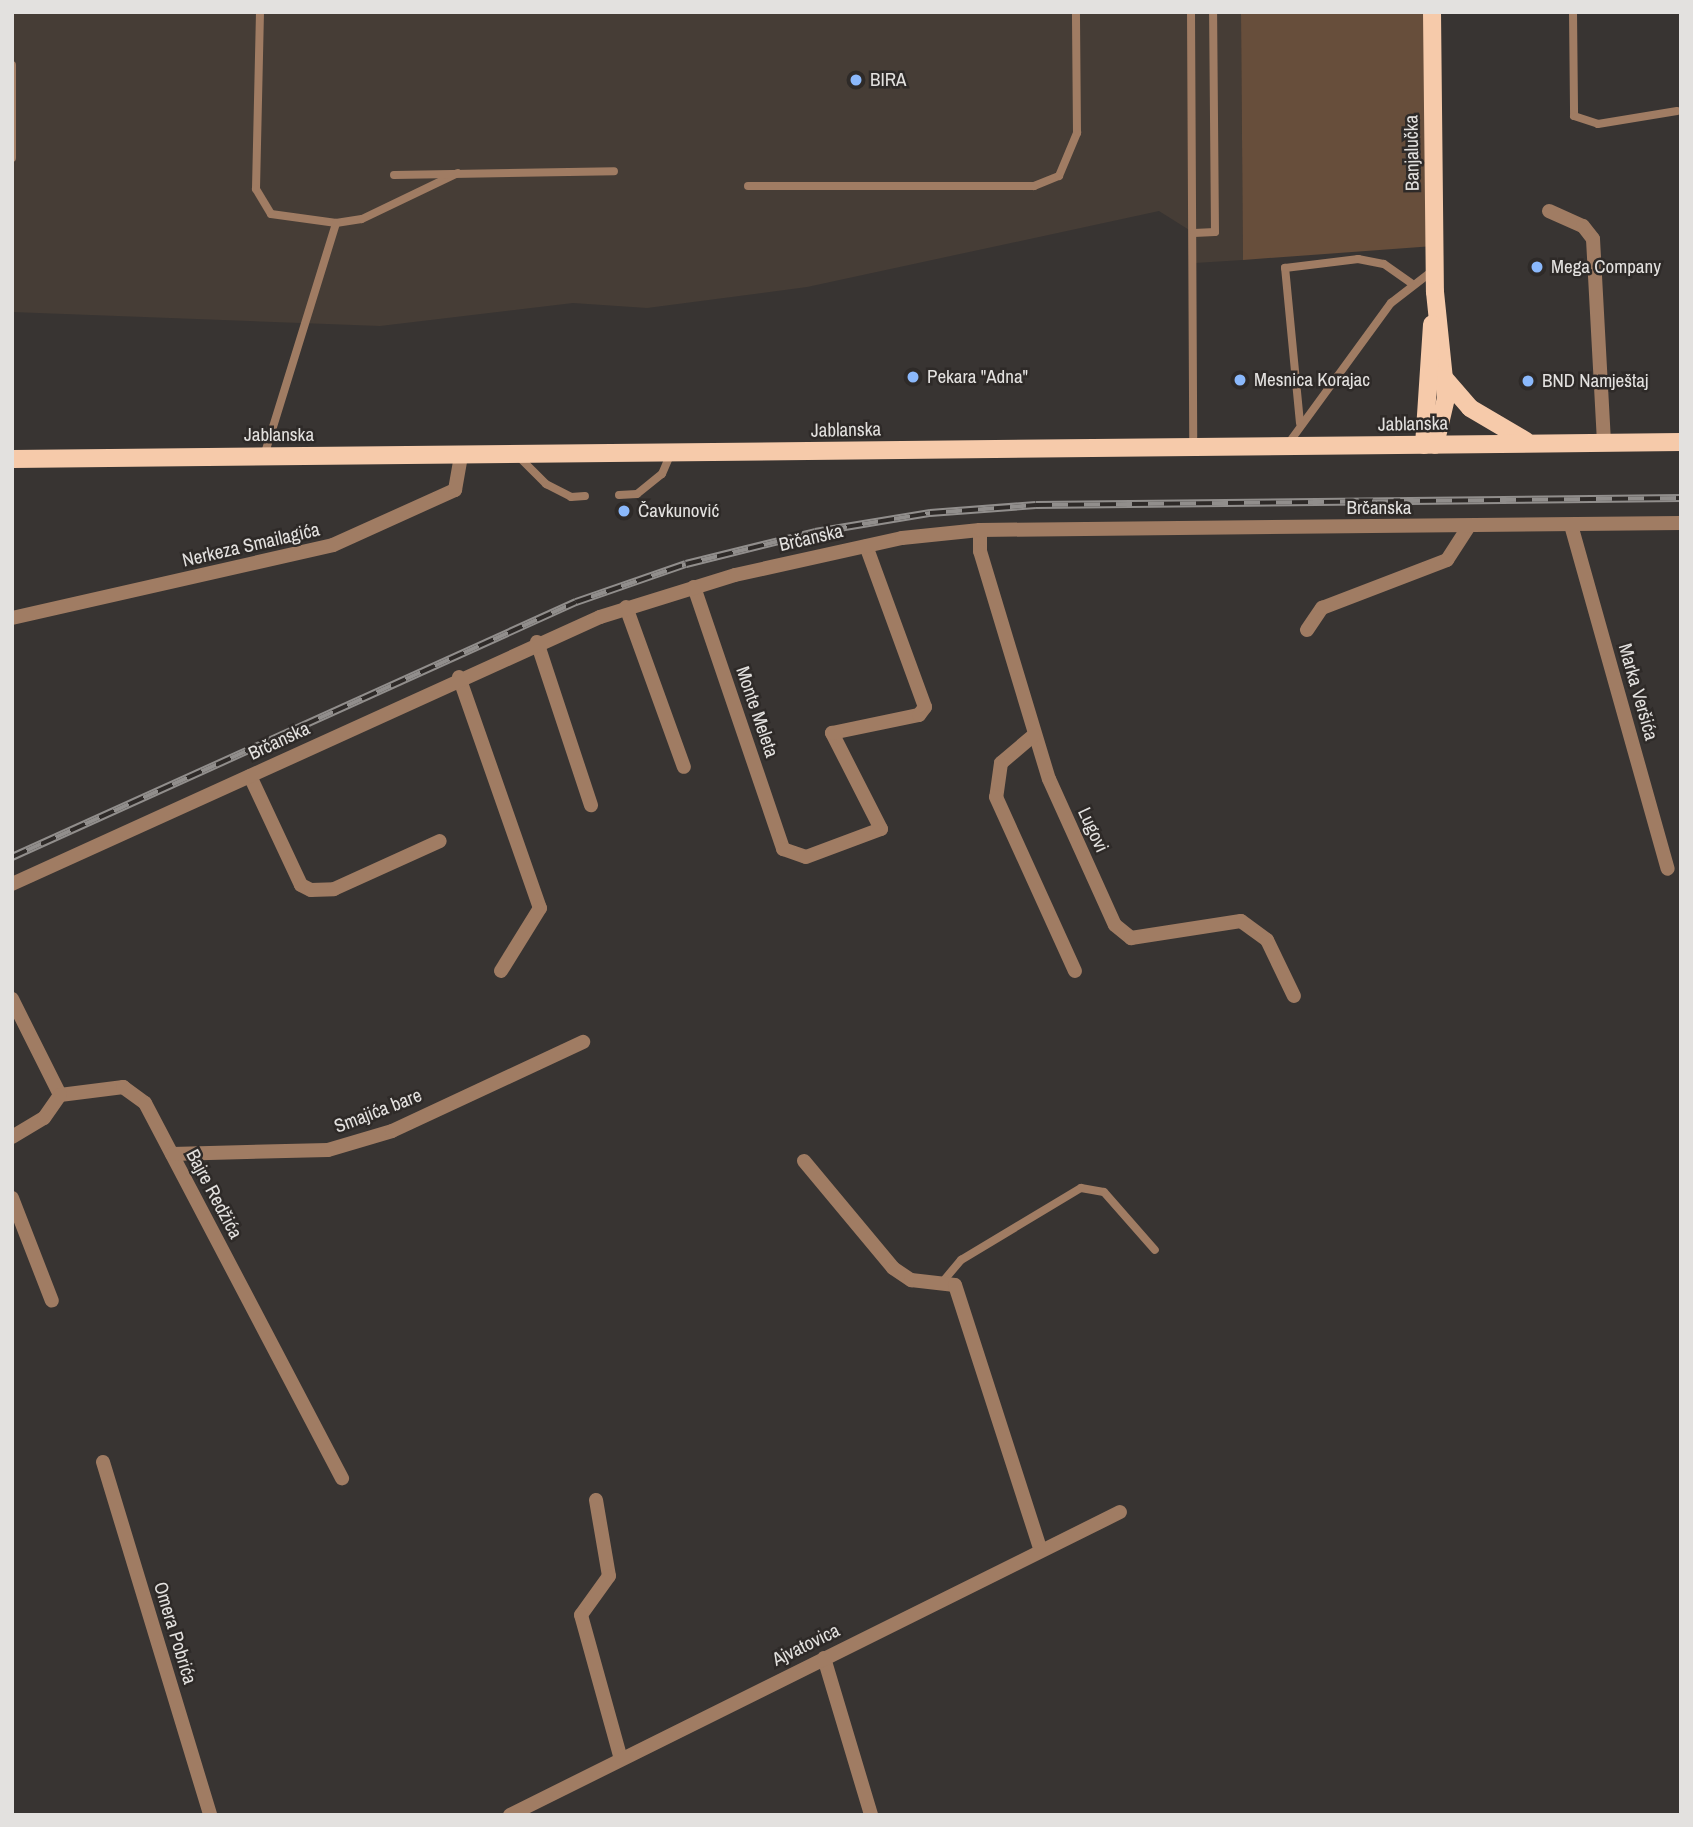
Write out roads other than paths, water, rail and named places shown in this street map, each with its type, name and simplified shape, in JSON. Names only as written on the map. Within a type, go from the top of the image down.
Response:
[{"type":"main road","name":"Banjalučka","points":[[1432,12],[1435,292]]},
{"type":"main road","points":[[1429,445],[1446,418],[1445,379],[1435,292]]},
{"type":"main road","points":[[1429,445],[1435,292]]},
{"type":"main road","points":[[1445,379],[1470,408],[1533,444]]},
{"type":"main road","name":"Jablanska","points":[[12,459],[1681,442]]},
{"type":"street","points":[[1549,211],[1583,226],[1593,239],[1604,443]]},
{"type":"street","name":"Nerkeza Smailagića","points":[[12,618],[333,545],[455,491],[461,456]]},
{"type":"street","name":"Brčanska","points":[[12,884],[537,642],[626,607],[694,587],[866,546],[980,530],[1681,523]]},
{"type":"street","name":"Marka Veršića","points":[[1571,525],[1668,869]]},
{"type":"street","points":[[1307,630],[1322,608],[1447,560],[1469,526]]},
{"type":"street","name":"Lugovi","points":[[980,530],[980,551],[1034,736],[1122,934],[1142,937],[1241,921],[1267,940],[1294,996]]},
{"type":"street","name":"Monte Meleta","points":[[694,587],[783,849],[806,857],[881,829],[832,733],[919,715],[925,707],[866,546]]},
{"type":"street","points":[[626,607],[684,766]]},
{"type":"street","points":[[537,642],[591,804]]},
{"type":"street","points":[[459,677],[540,908],[501,971]]},
{"type":"street","points":[[1034,736],[1001,762],[996,797],[1075,971]]},
{"type":"street","points":[[250,776],[301,885],[311,890],[334,889],[440,841]]},
{"type":"street","points":[[12,999],[60,1095],[44,1118],[12,1137]]},
{"type":"street","name":"Smajića bare","points":[[172,1154],[328,1150],[391,1131],[583,1042]]},
{"type":"street","name":"Bajre Redžića","points":[[60,1095],[101,1085],[135,1093],[172,1154],[342,1479]]},
{"type":"street","points":[[804,1161],[893,1268],[918,1282],[945,1279],[967,1309],[1040,1548]]},
{"type":"street","points":[[12,1198],[52,1301]]},
{"type":"street","name":"Omera Pobrića","points":[[103,1462],[210,1815]]},
{"type":"street","points":[[596,1500],[610,1576],[581,1615],[621,1759]]},
{"type":"street","name":"Ajvatovica","points":[[510,1815],[1040,1548],[1120,1511]]},
{"type":"street","points":[[824,1658],[871,1815]]},
{"type":"lane","points":[[260,12],[256,190],[261,206],[271,214],[336,223],[396,208],[457,173]]},
{"type":"lane","points":[[748,186],[1034,186],[1059,176],[1077,133],[1076,12]]},
{"type":"lane","points":[[1191,12],[1193,447]]},
{"type":"lane","points":[[1194,233],[1214,232],[1213,12]]},
{"type":"lane","points":[[1573,12],[1574,116],[1598,124],[1677,111]]},
{"type":"lane","points":[[12,65],[12,158]]},
{"type":"lane","points":[[394,174],[614,171]]},
{"type":"lane","points":[[264,456],[336,223]]},
{"type":"lane","points":[[1300,422],[1285,268],[1358,258],[1384,264],[1411,283]]},
{"type":"lane","points":[[1287,446],[1300,422],[1411,283],[1435,269]]},
{"type":"lane","points":[[619,495],[637,495],[662,474],[671,453]]},
{"type":"lane","points":[[516,454],[546,484],[571,497],[585,496]]},
{"type":"lane","points":[[945,1279],[961,1260],[1081,1188],[1104,1192],[1155,1251]]},
{"type":"railway","points":[[12,857],[576,602],[686,564],[815,532],[930,513],[1036,505],[1681,498]]},
{"type":"place","name":"BIRA","points":[[856,80]]},
{"type":"place","name":"Mega Company","points":[[1537,267]]},
{"type":"place","name":"Pekara \"Adna\"","points":[[913,377]]},
{"type":"place","name":"Mesnica Korajac","points":[[1240,380]]},
{"type":"place","name":"BND Namještaj","points":[[1528,381]]},
{"type":"place","name":"Čavkunović","points":[[624,511]]}]
